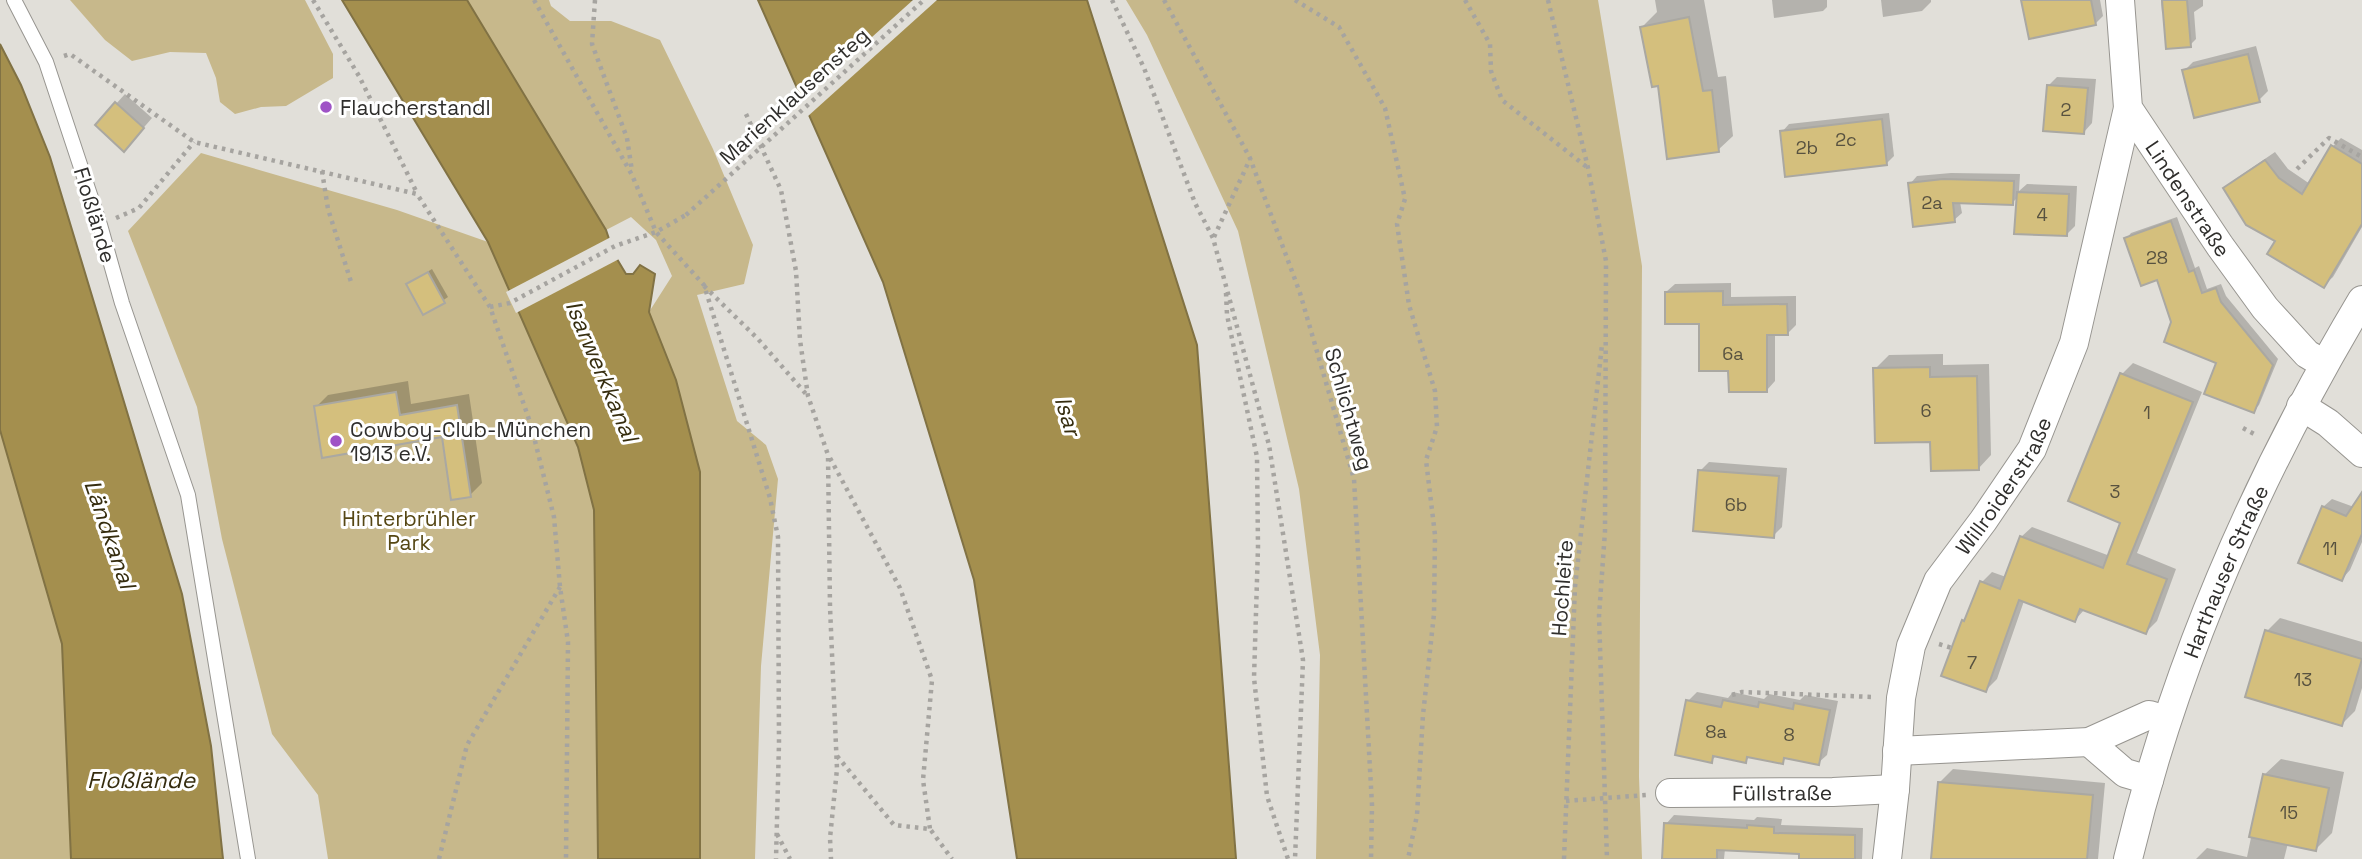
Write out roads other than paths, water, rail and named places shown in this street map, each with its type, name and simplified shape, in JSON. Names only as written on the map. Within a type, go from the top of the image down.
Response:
[{"type":"street","name":"Lindenstraße","points":[[2120,0],[2128,108],[2265,308],[2307,354],[2324,364]]},
{"type":"street","name":"Willroiderstraße","points":[[1886,859],[1895,789],[1901,698],[1911,646],[1938,581],[2032,449],[2074,343],[2128,108]]},
{"type":"street","name":"Harthauser Straße","points":[[2128,859],[2166,720],[2202,622],[2301,406],[2362,300]]},
{"type":"street","points":[[2301,406],[2328,423],[2362,453]]},
{"type":"street","points":[[1897,751],[2089,742],[2149,715],[2166,720]]},
{"type":"street","points":[[2089,742],[2125,774],[2149,780]]},
{"type":"street","name":"Füllstraße","points":[[1670,793],[1895,789]]},
{"type":"lane","name":"Floßlände","points":[[14,0],[47,62],[100,225],[122,303],[188,495],[248,859]]},
{"type":"water","name":"Isarwerkkanal","points":[[342,0],[467,0],[606,230],[614,254],[626,274],[633,274],[640,265],[655,274],[649,312],[676,380],[700,472],[700,859],[598,859],[594,510],[578,447],[488,242]]},
{"type":"water","name":"Isar","points":[[758,0],[1087,0],[1197,345],[1236,859],[1017,859],[974,580],[883,282]]},
{"type":"water","name":"Floßlände","points":[[0,44],[21,85],[50,157],[182,594],[211,746],[223,859],[71,859],[62,644],[0,430]]},
{"type":"place","name":"Flaucherstandl","points":[[326,107]]},
{"type":"place","name":"Cowboy-Club-München 1913 e.V.","points":[[336,441]]},
{"type":"park label","name":"Hinterbrühler Park","points":[[409,530]]},
{"type":"water label","name":"Ländkanal","points":[[110,534]]}]
